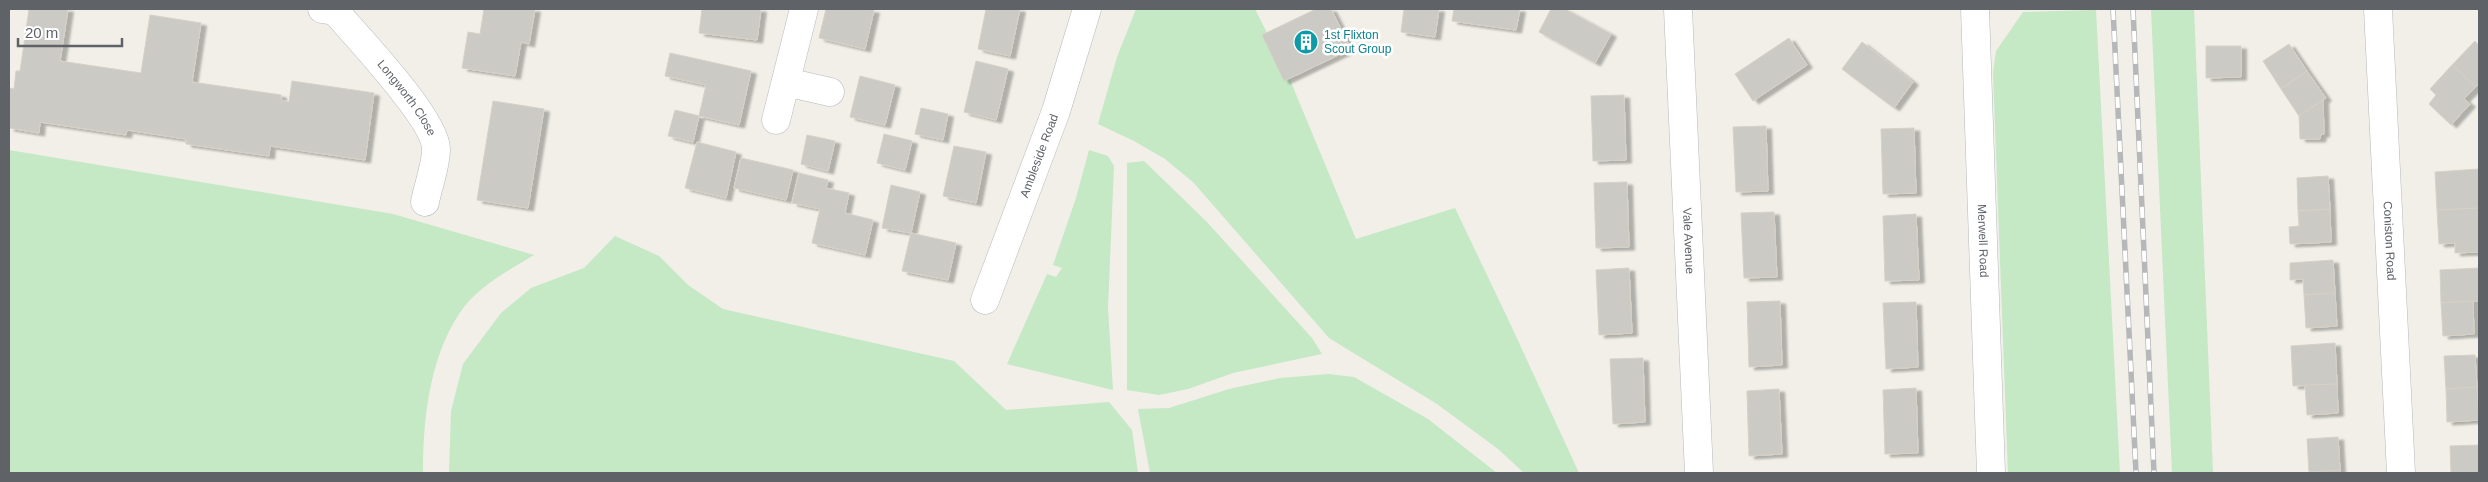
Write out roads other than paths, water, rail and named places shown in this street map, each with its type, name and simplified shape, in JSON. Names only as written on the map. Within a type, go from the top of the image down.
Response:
[{"type":"street","name":"Longworth Close","points":[[331,9],[414,106],[434,138],[436,150],[425,202]]},
{"type":"street","points":[[776,120],[804,9]]},
{"type":"street","name":"Ambleside Road","points":[[985,300],[1056,111],[1087,9]]},
{"type":"street","name":"Vale Avenue","points":[[1678,9],[1699,473]]},
{"type":"street","name":"Merwell Road","points":[[1975,9],[1991,473]]},
{"type":"street","name":"Coniston Road","points":[[2378,9],[2401,473]]},
{"type":"street","points":[[786,82],[830,92]]},
{"type":"railway","points":[[2113,9],[2136,473]]},
{"type":"railway","points":[[2133,9],[2154,473]]},
{"type":"place","name":"1st Flixton Scout Group","points":[[1306,42]]}]
